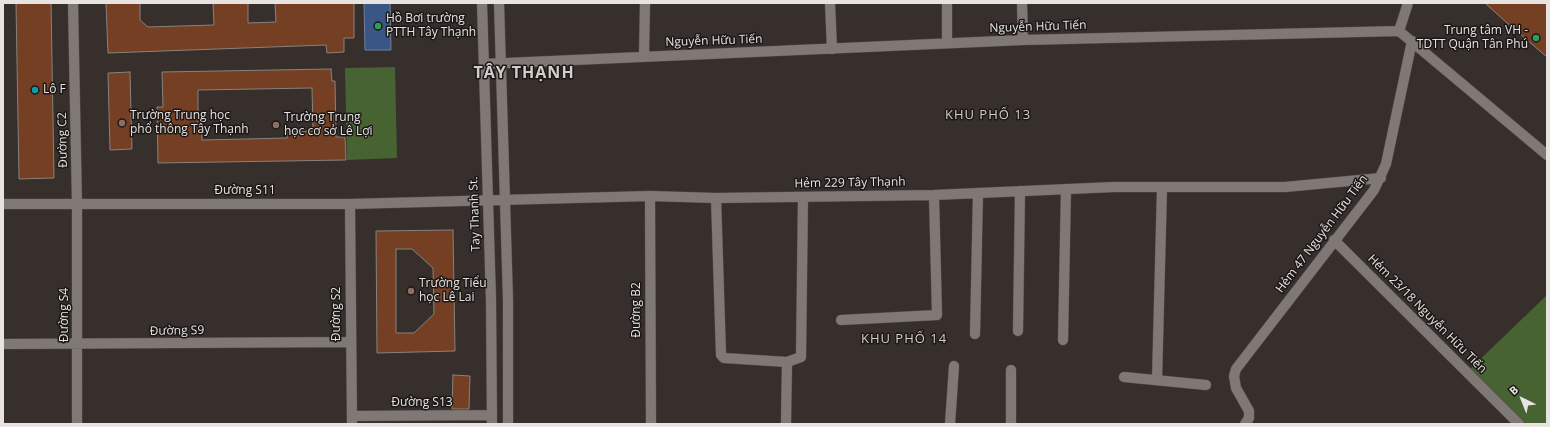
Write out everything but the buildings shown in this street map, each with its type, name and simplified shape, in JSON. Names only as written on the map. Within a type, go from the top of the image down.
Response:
[{"type":"street","name":"Đường C2","points":[[73,3],[77,205]]},
{"type":"street","name":"Tay Thanh St.","points":[[482,3],[491,300],[492,420]]},
{"type":"street","points":[[499,3],[506,200],[508,424]]},
{"type":"street","points":[[644,56],[645,3]]},
{"type":"street","points":[[830,3],[832,49]]},
{"type":"street","points":[[947,3],[947,43]]},
{"type":"street","points":[[1022,3],[1023,40]]},
{"type":"street","points":[[1408,3],[1399,31],[1547,155]]},
{"type":"street","name":"Nguyễn Hữu Tiến","points":[[484,64],[1023,40],[1399,31]]},
{"type":"street","name":"Hẻm 47 Nguyễn Hữu Tiến","points":[[1245,424],[1249,418],[1250,411],[1236,388],[1234,376],[1236,369],[1334,240],[1366,201],[1381,178],[1386,164],[1412,41]]},
{"type":"street","name":"Hẻm 229 Tây Thạnh","points":[[488,200],[650,196],[716,198],[934,195],[1114,187],[1285,187],[1381,178]]},
{"type":"street","points":[[1157,380],[1162,188]]},
{"type":"street","points":[[1063,340],[1066,189]]},
{"type":"street","points":[[1018,331],[1020,191]]},
{"type":"street","points":[[975,334],[978,193]]},
{"type":"street","points":[[841,320],[937,315],[934,195]]},
{"type":"street","name":"Đường B2","points":[[650,196],[651,424]]},
{"type":"street","points":[[716,198],[721,355],[724,358],[787,362],[801,357],[804,197]]},
{"type":"street","name":"Đường S11","points":[[3,204],[350,204],[488,200]]},
{"type":"street","name":"Đường S2","points":[[350,204],[350,342],[352,420]]},
{"type":"street","name":"Đường S4","points":[[77,205],[77,424]]},
{"type":"street","name":"Hẻm 23/18 Nguyễn Hữu Tiến","points":[[1334,240],[1518,424]]},
{"type":"street","name":"Đường S9","points":[[3,344],[78,345],[350,342]]},
{"type":"street","points":[[786,424],[787,362]]},
{"type":"street","points":[[950,424],[954,366]]},
{"type":"street","points":[[1011,370],[1011,424]]},
{"type":"street","points":[[1124,377],[1206,385]]},
{"type":"street","name":"Đường S13","points":[[352,420],[492,420]]},
{"type":"green space","points":[[395,67],[397,158],[347,160],[345,68]]},
{"type":"green space","points":[[1547,295],[1547,424],[1525,424],[1470,369]]},
{"type":"water","name":"Hồ Bơi trường PTTH Tây Thạnh","points":[[364,3],[390,3],[391,50],[365,50]]},
{"type":"place","name":"Hồ Bơi trường PTTH Tây Thạnh","points":[[378,26]]},
{"type":"place","name":"Trung tâm VH - TDTT Quận Tân Phú","points":[[1536,38]]},
{"type":"place","name":"Lô F","points":[[35,90]]},
{"type":"place","name":"Trường Trung học phổ thông Tây Thạnh","points":[[122,123]]},
{"type":"place","name":"Trường Trung học cơ sở Lê Lợi","points":[[276,125]]},
{"type":"place","name":"Trường Tiểu học Lê Lai","points":[[411,291]]},
{"type":"district","name":"TÂY THẠNH","points":[[524,73]]},
{"type":"district","name":"KHU PHỐ 13","points":[[988,115]]},
{"type":"district","name":"KHU PHỐ 14","points":[[904,339]]}]
